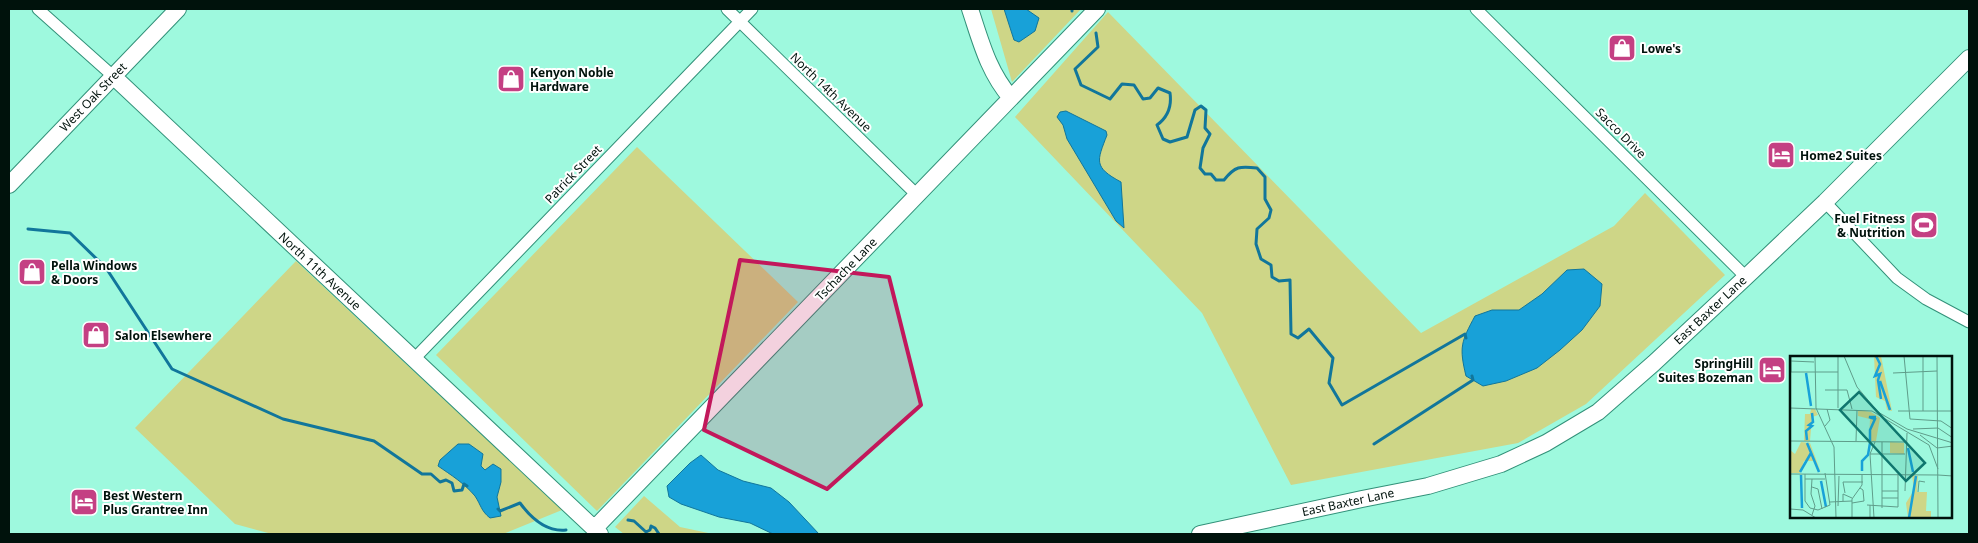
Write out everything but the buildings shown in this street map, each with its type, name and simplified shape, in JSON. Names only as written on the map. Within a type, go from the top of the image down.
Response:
[{"type":"street","name":"North 11th Avenue","points":[[38,9],[113,76],[597,532]]},
{"type":"street","name":"West Oak Street","points":[[9,185],[178,9]]},
{"type":"street","name":"North 14th Avenue","points":[[726,9],[917,195]]},
{"type":"street","name":"Patrick Street","points":[[414,359],[752,9]]},
{"type":"street","points":[[970,9],[990,67],[998,82],[1011,98]]},
{"type":"street","name":"Tschache Lane","points":[[597,532],[917,195],[1097,9]]},
{"type":"street","name":"Sacco Drive","points":[[1476,9],[1746,277]]},
{"type":"street","name":"East Baxter Lane","points":[[1200,534],[1428,486],[1501,464],[1546,443],[1598,412],[1654,363],[1825,202],[1969,58]]},
{"type":"street","points":[[1825,202],[1897,278],[1926,299],[1969,322]]},
{"type":"highlighted area","points":[[740,260],[889,277],[921,405],[827,489],[704,430]]},
{"type":"green space","points":[[991,9],[1081,9],[1012,82]]},
{"type":"green space","points":[[1108,12],[1421,333],[1614,226],[1645,193],[1725,275],[1586,404],[1518,443],[1291,485],[1202,313],[1015,117]]},
{"type":"green space","points":[[637,147],[798,302],[597,511],[436,355]]},
{"type":"green space","points":[[296,261],[562,510],[503,534],[272,534],[235,524],[135,428]]},
{"type":"green space","points":[[644,496],[680,527],[713,534],[624,534],[615,527]]},
{"type":"water","points":[[1004,9],[1026,9],[1039,18],[1035,31],[1019,42],[1014,40]]},
{"type":"water","points":[[1066,111],[1106,131],[1107,135],[1101,151],[1100,163],[1106,172],[1121,182],[1124,228],[1116,221],[1067,139],[1063,125],[1057,117],[1060,112]]},
{"type":"water","points":[[1584,269],[1602,284],[1600,306],[1582,330],[1560,350],[1537,368],[1506,381],[1483,386],[1466,376],[1462,351],[1464,339],[1475,316],[1492,310],[1519,310],[1542,294],[1567,270]]},
{"type":"water","points":[[458,444],[469,444],[483,454],[481,466],[485,470],[493,464],[501,469],[501,482],[497,497],[501,516],[490,518],[471,491],[438,466],[440,460]]},
{"type":"water","points":[[701,455],[718,470],[743,481],[771,488],[789,502],[819,534],[773,534],[750,523],[719,517],[681,504],[669,497],[667,486]]},
{"type":"waterway","points":[[1096,33],[1098,47],[1075,69],[1081,85],[1110,99],[1122,84],[1134,85],[1143,99],[1150,98],[1158,88],[1170,93],[1168,111],[1164,119],[1157,125],[1163,139],[1170,142],[1187,137],[1195,110],[1201,106],[1206,110],[1205,128],[1210,134],[1203,148],[1200,168],[1205,174],[1211,174],[1216,180],[1224,180],[1231,172],[1238,168],[1246,167],[1257,168],[1265,177],[1265,199],[1271,210],[1269,218],[1257,229],[1256,244],[1261,259],[1271,265],[1272,277],[1279,281],[1290,280],[1291,334],[1298,338],[1309,329],[1333,358],[1329,383],[1342,405],[1465,334],[1466,338]]},
{"type":"waterway","points":[[28,229],[70,233],[106,268],[172,369],[283,419],[374,441],[422,474],[431,474],[440,482],[446,480],[452,483],[454,491],[462,490],[464,484],[467,486]]},
{"type":"waterway","points":[[1374,444],[1473,380],[1472,376]]},
{"type":"waterway","points":[[498,509],[500,511],[520,503],[540,523],[552,529],[566,530]]},
{"type":"waterway","points":[[628,520],[634,521],[646,532],[650,530],[651,526],[659,534]]},
{"type":"place","name":"Lowe's","points":[[1622,48]]},
{"type":"place","name":"Kenyon Noble Hardware","points":[[511,79]]},
{"type":"place","name":"Home2 Suites","points":[[1781,155]]},
{"type":"place","name":"Fuel Fitness & Nutrition","points":[[1924,225]]},
{"type":"place","name":"Pella Windows & Doors","points":[[32,272]]},
{"type":"place","name":"Salon Elsewhere","points":[[96,335]]},
{"type":"place","name":"SpringHill Suites Bozeman","points":[[1772,370]]},
{"type":"place","name":"Best Western Plus Grantree Inn","points":[[84,502]]}]
